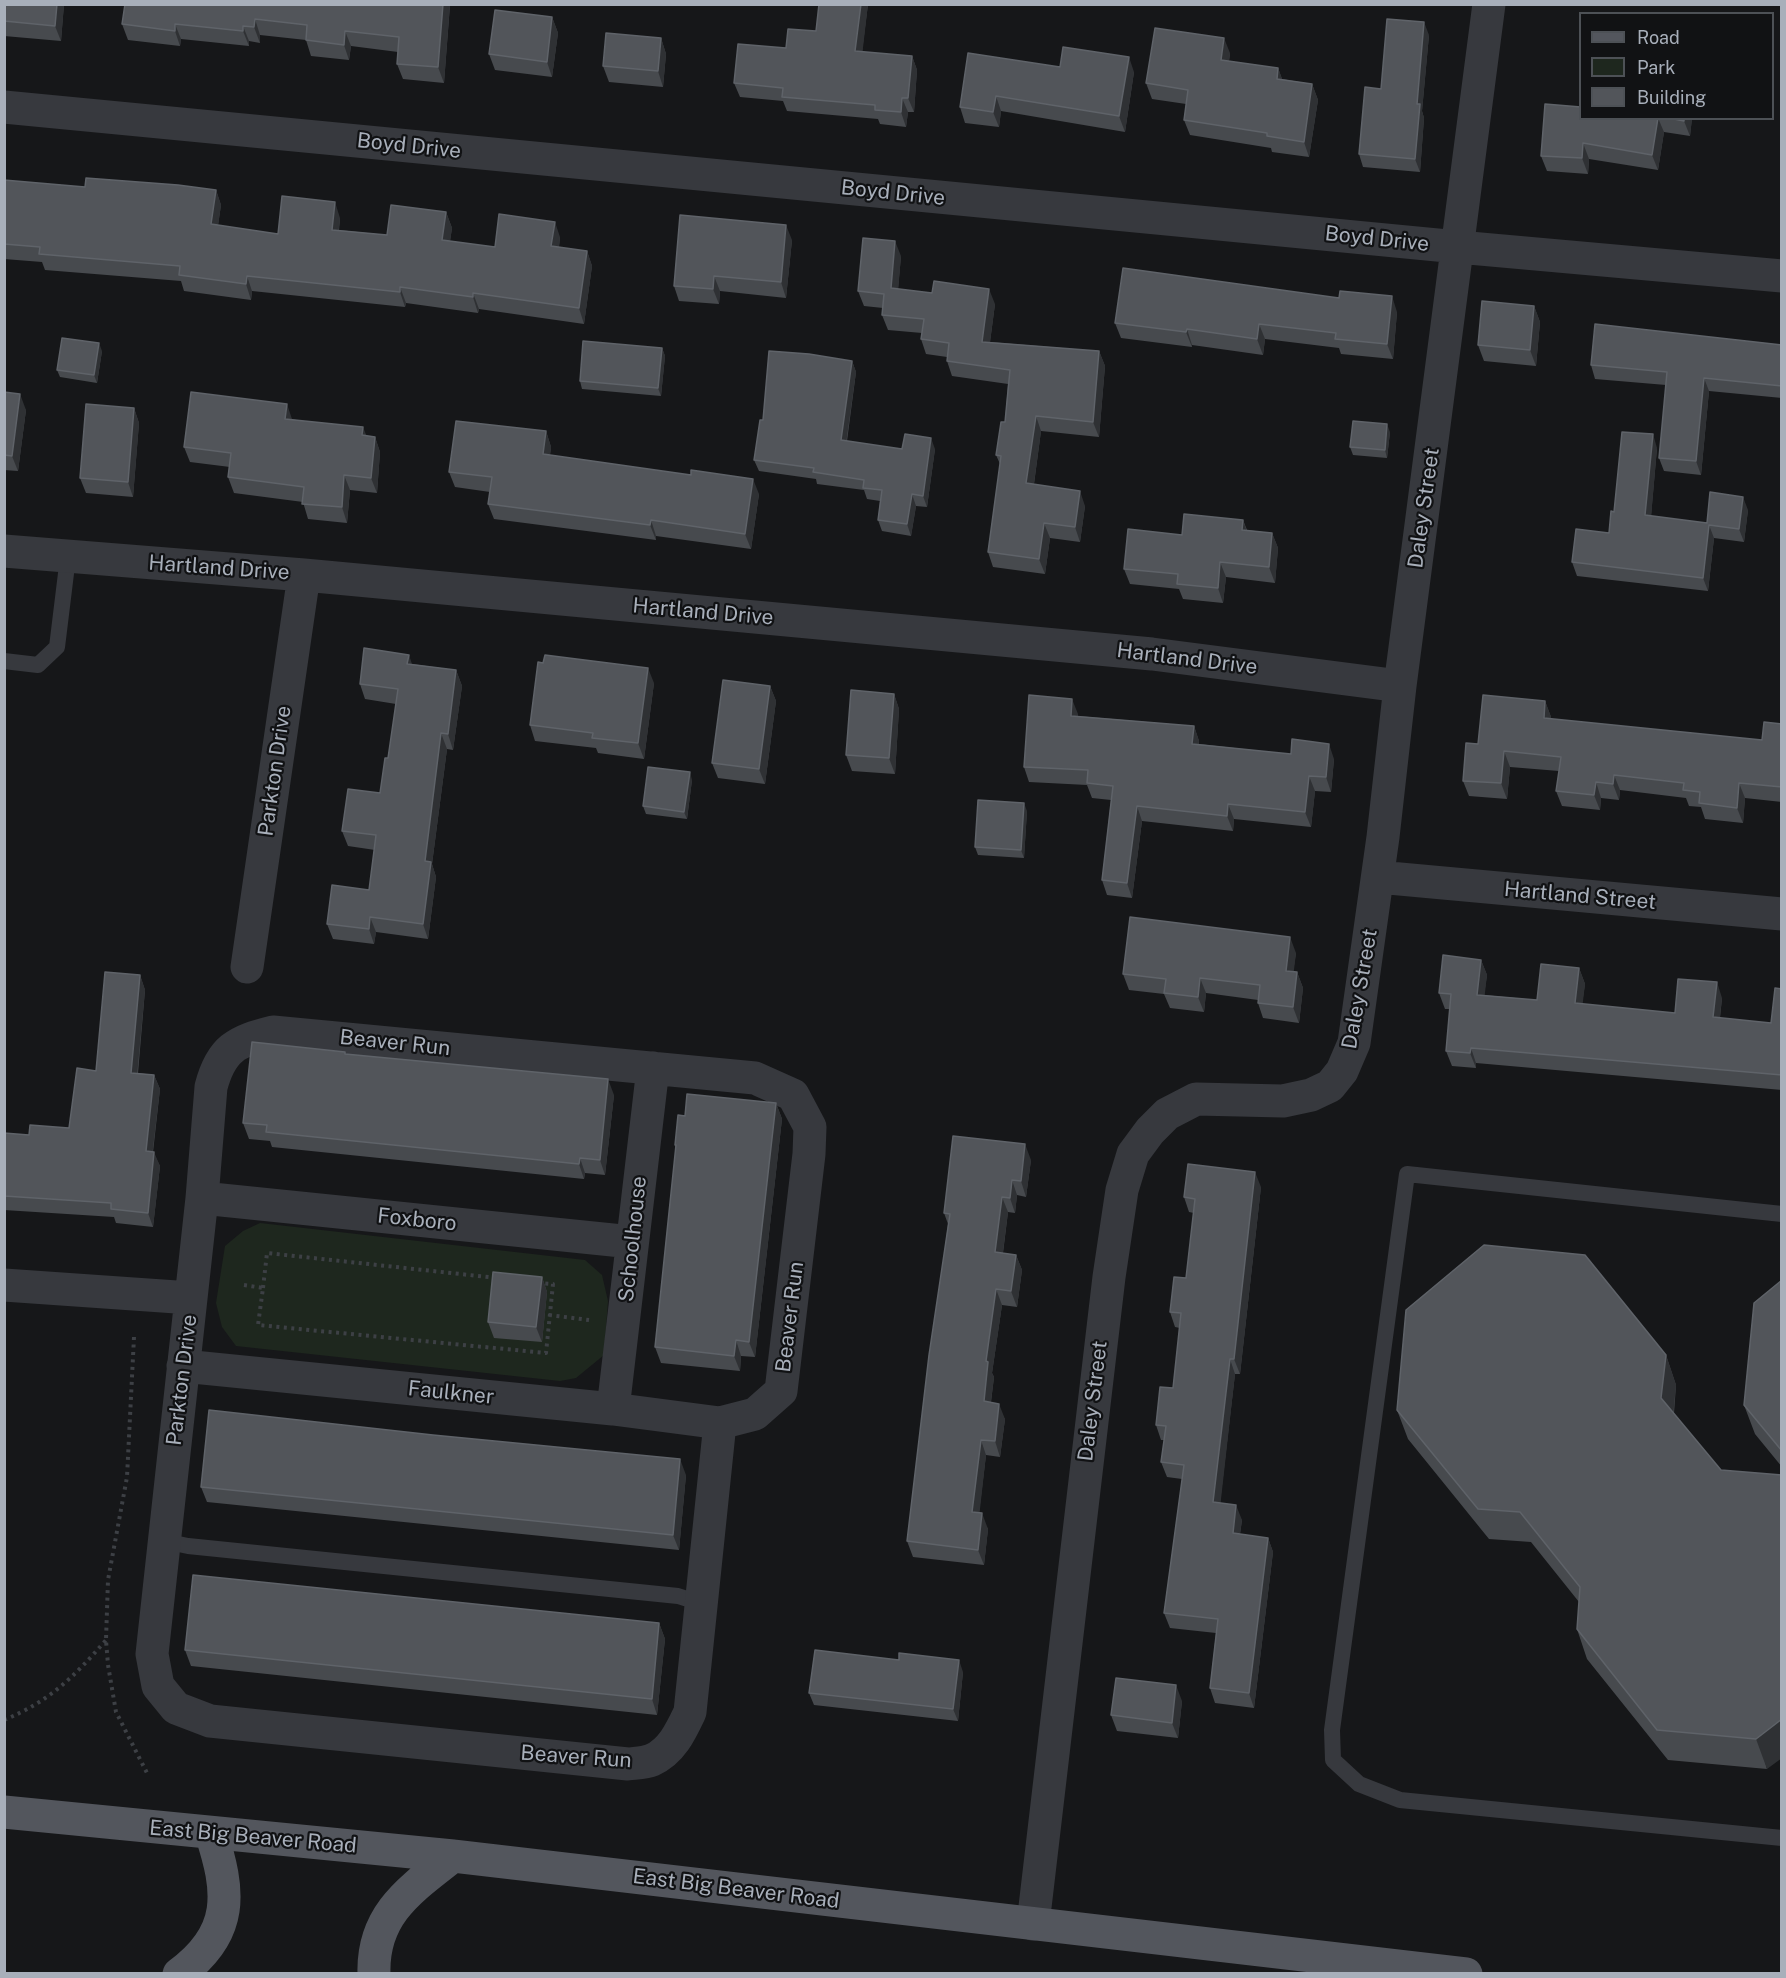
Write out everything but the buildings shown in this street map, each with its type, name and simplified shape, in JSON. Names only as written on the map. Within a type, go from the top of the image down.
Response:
[{"type":"main road","name":"East Big Beaver Road","points":[[4,1812],[453,1856],[1466,1974]]},
{"type":"main road","points":[[179,1974],[202,1952],[216,1933],[224,1912],[225,1890],[222,1867],[211,1833]]},
{"type":"main road","points":[[374,1974],[375,1947],[380,1930],[392,1909],[413,1888],[453,1856]]},
{"type":"street","name":"Daley Street","points":[[1033,1924],[1109,1277],[1122,1190],[1133,1154],[1150,1131],[1167,1114],[1196,1100],[1283,1101],[1311,1095],[1330,1086],[1342,1071],[1354,1043],[1378,877],[1400,686],[1489,4]]},
{"type":"street","name":"Boyd Drive","points":[[4,107],[1782,276]]},
{"type":"street","name":"Hartland Drive","points":[[4,551],[304,574],[1152,654],[1400,686]]},
{"type":"street","name":"Parkton Drive","points":[[247,967],[304,574]]},
{"type":"street","name":"Hartland Street","points":[[1378,877],[1782,914]]},
{"type":"street","name":"Beaver Run","points":[[176,1708],[210,1721],[628,1764],[651,1761],[669,1747],[675,1741],[690,1712],[720,1423],[755,1414],[781,1391],[810,1154],[810,1127],[793,1095],[755,1078],[273,1032],[248,1038],[229,1049]]},
{"type":"street","name":"Parkton Drive","points":[[176,1708],[158,1686],[152,1654],[202,1198],[211,1087],[216,1070],[229,1049]]},
{"type":"street","name":"Schoolhouse","points":[[613,1410],[653,1068]]},
{"type":"street","name":"Foxboro","points":[[202,1198],[632,1242]]},
{"type":"street","points":[[4,1285],[191,1298]]},
{"type":"street","name":"Faulkner","points":[[183,1366],[720,1423]]},
{"type":"lane","points":[[4,661],[38,665],[57,647],[68,557]]},
{"type":"lane","points":[[1782,1214],[1407,1174],[1332,1730],[1333,1760],[1359,1784],[1400,1800],[1782,1838]]},
{"type":"lane","points":[[164,1541],[188,1546],[678,1596],[700,1603]]},
{"type":"path","points":[[505,1279],[267,1253],[258,1325],[546,1353],[553,1284],[529,1282]]},
{"type":"path","points":[[244,1284],[263,1288]]},
{"type":"path","points":[[549,1315],[589,1320]]},
{"type":"path","points":[[134,1338],[127,1477],[108,1580],[106,1640],[116,1712],[148,1775]]},
{"type":"path","points":[[4,1720],[41,1702],[58,1690],[106,1640]]},
{"type":"green space","points":[[260,1223],[585,1260],[602,1275],[608,1301],[604,1355],[576,1378],[560,1381],[236,1346],[222,1327],[216,1303],[225,1246],[243,1231]]}]
